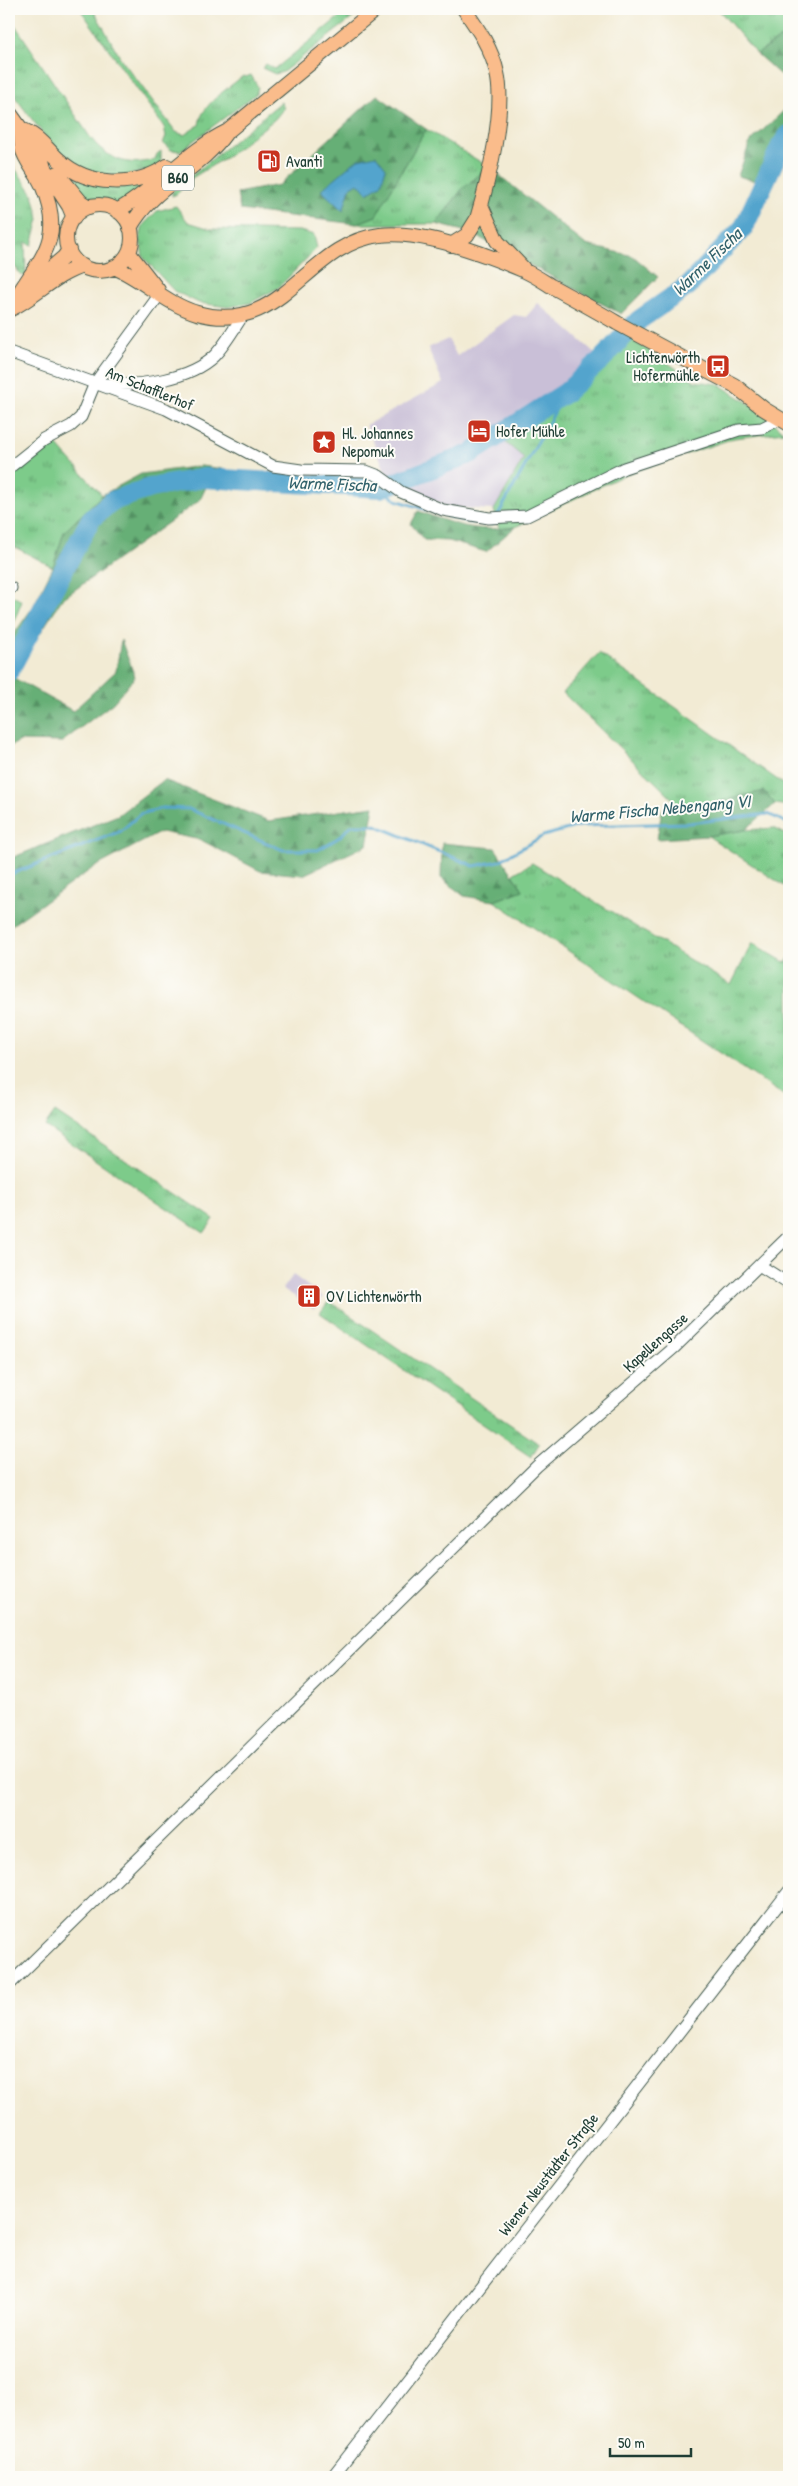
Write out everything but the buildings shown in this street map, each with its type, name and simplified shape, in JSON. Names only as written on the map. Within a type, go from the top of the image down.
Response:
[{"type":"main road","name":"B60","points":[[130,228],[140,212],[209,153],[228,130],[376,9]]},
{"type":"main road","points":[[451,245],[467,235],[473,227],[481,205],[499,112],[498,74],[482,35],[464,9]]},
{"type":"main road","points":[[9,112],[41,157],[51,164],[81,202],[89,207]]},
{"type":"main road","points":[[21,129],[38,138],[69,168],[105,181],[140,180],[159,171],[178,157],[198,149]]},
{"type":"main road","points":[[9,310],[20,288],[38,268],[48,248],[52,228],[49,201],[39,176],[22,150],[21,129]]},
{"type":"main road","name":"B60","points":[[118,211],[142,195],[209,140],[228,130]]},
{"type":"main road","points":[[41,157],[44,168],[69,206],[74,218]]},
{"type":"main road","points":[[481,205],[497,241],[526,271]]},
{"type":"main road","points":[[9,310],[28,301],[68,271],[83,266],[104,271],[114,267],[129,253],[132,244],[130,228],[125,217],[118,211],[108,206],[89,207],[74,218],[67,234],[69,250],[83,266]]},
{"type":"main road","points":[[114,267],[127,272],[175,304],[196,313],[219,317],[243,315],[266,307],[286,294],[338,250],[359,240],[379,235],[426,238],[526,271],[734,385],[785,422]]},
{"type":"main road","points":[[9,310],[22,293],[64,257],[69,250]]},
{"type":"main road","points":[[129,253],[160,294]]},
{"type":"street","points":[[9,468],[44,440],[71,426],[80,417],[95,384],[160,294]]},
{"type":"street","points":[[95,384],[123,385],[154,382],[187,372],[213,357],[243,315]]},
{"type":"street","name":"Am Schafflerhof","points":[[9,352],[166,409],[273,466],[301,470],[366,472],[379,476],[401,492],[443,510],[495,518],[527,516],[624,468],[738,430],[762,428],[785,422]]},
{"type":"street","name":"Kapellengasse","points":[[9,1985],[537,1466],[676,1347],[789,1236]]},
{"type":"street","points":[[759,1265],[789,1284]]},
{"type":"street","name":"Wiener Neustädter Straße","points":[[332,2477],[789,1891]]},
{"type":"shaded area","points":[[538,303],[596,354],[561,388],[491,436],[496,445],[505,442],[524,458],[494,510],[446,507],[404,488],[387,475],[366,425],[443,383],[428,348],[448,339],[457,356],[514,315],[526,317]]},
{"type":"shaded area","points":[[293,1275],[323,1297],[314,1309],[283,1289]]},
{"type":"green space","points":[[80,9],[93,9],[121,59],[176,132],[184,135],[199,125],[204,111],[210,104],[243,76],[251,75],[258,87],[256,94],[180,151],[171,150],[163,143],[166,136],[164,127]]},
{"type":"green space","points":[[349,9],[364,9],[283,72],[275,74],[262,68],[266,64],[275,69]]},
{"type":"green space","points":[[718,9],[789,9],[789,42],[780,38],[757,54]]},
{"type":"green space","points":[[9,16],[97,145],[111,156],[127,162],[145,162],[155,159],[161,151],[161,163],[153,169],[120,177],[92,172],[71,162],[50,143],[9,89]]},
{"type":"green space","points":[[781,38],[789,42],[789,83],[757,54]]},
{"type":"green space","points":[[377,95],[426,129],[376,216],[356,224],[240,210],[237,193],[279,185]]},
{"type":"green space","points":[[281,102],[284,108],[275,119],[228,156],[192,178],[177,194],[172,196],[172,192]]},
{"type":"green space","points":[[789,106],[789,150],[773,186],[738,176],[750,142]]},
{"type":"green space","points":[[426,129],[489,167],[463,188],[436,224],[356,224],[376,216]]},
{"type":"green space","points":[[9,160],[33,194],[39,219],[32,245],[25,242],[26,276],[21,275],[9,259]]},
{"type":"green space","points":[[489,167],[586,245],[633,256],[658,277],[621,314],[471,233],[436,224],[463,188]]},
{"type":"green space","points":[[77,177],[141,185],[142,189],[121,203],[115,204],[89,199],[72,184]]},
{"type":"green space","points":[[176,206],[188,222],[211,229],[300,231],[314,235],[317,248],[278,288],[250,303],[228,307],[199,303],[174,291],[143,257],[140,239],[143,225],[157,211]]},
{"type":"green space","points":[[633,340],[695,381],[718,384],[758,409],[784,432],[734,438],[624,475],[515,527],[499,529],[494,510],[524,458],[505,442],[571,394]]},
{"type":"green space","points":[[55,443],[102,495],[64,532],[53,567],[9,544],[9,477],[38,452]]},
{"type":"green space","points":[[201,466],[223,469],[206,487],[200,500],[62,599],[12,677],[73,711],[116,671],[121,640],[135,677],[113,703],[62,742],[20,741],[9,747],[9,641],[33,607],[53,567],[64,532],[102,495],[141,474]]},
{"type":"green space","points":[[418,511],[476,528],[500,529],[515,527],[486,552],[449,541],[424,540],[411,524]]},
{"type":"green space","points":[[9,594],[22,601],[9,635]]},
{"type":"green space","points":[[599,653],[789,788],[789,806],[775,804],[764,791],[684,810],[563,693]]},
{"type":"green space","points":[[164,780],[269,821],[374,806],[367,845],[303,875],[260,871],[201,840],[161,832],[93,868],[9,927],[9,859],[118,815]]},
{"type":"green space","points":[[764,791],[775,804],[745,830],[708,836],[657,839],[662,810],[684,810]]},
{"type":"green space","points":[[774,828],[789,836],[789,889],[708,836],[745,830]]},
{"type":"green space","points":[[442,843],[495,848],[523,890],[494,901],[464,896],[441,878]]},
{"type":"green space","points":[[532,863],[731,985],[752,943],[786,963],[789,958],[789,1099],[494,901],[523,890],[513,874]]},
{"type":"green space","points":[[55,1112],[214,1219],[204,1233],[45,1126]]},
{"type":"green space","points":[[329,1301],[539,1444],[531,1457],[320,1313]]},
{"type":"water","points":[[376,155],[386,168],[381,185],[367,193],[358,183],[350,188],[343,211],[321,190],[358,159]]},
{"type":"waterway","name":"Warme Fischa","points":[[9,671],[91,519],[112,501],[150,488],[204,478],[381,488],[470,454],[565,393],[601,360],[639,320],[688,286],[744,227],[781,146],[789,135]]},
{"type":"waterway","points":[[498,515],[565,393]]},
{"type":"waterway","points":[[381,488],[396,500],[434,512]]},
{"type":"waterway","points":[[447,516],[468,522],[493,524],[495,520]]},
{"type":"waterway","name":"Warme Fischa Nebengang VI","points":[[9,875],[121,831],[140,814],[163,808],[189,809],[283,850],[318,850],[338,838],[352,825],[375,825],[474,866],[499,861],[543,836],[579,826],[689,823],[768,814],[789,824]]},
{"type":"place","name":"Avanti","points":[[269,161]]},
{"type":"place","name":"Lichtenwörth Hofermühle","points":[[718,366]]},
{"type":"place","name":"Hofer Mühle","points":[[479,431]]},
{"type":"place","name":"Hl. Johannes Nepomuk","points":[[324,442]]},
{"type":"place","name":"OV Lichtenwörth","points":[[309,1296]]}]
